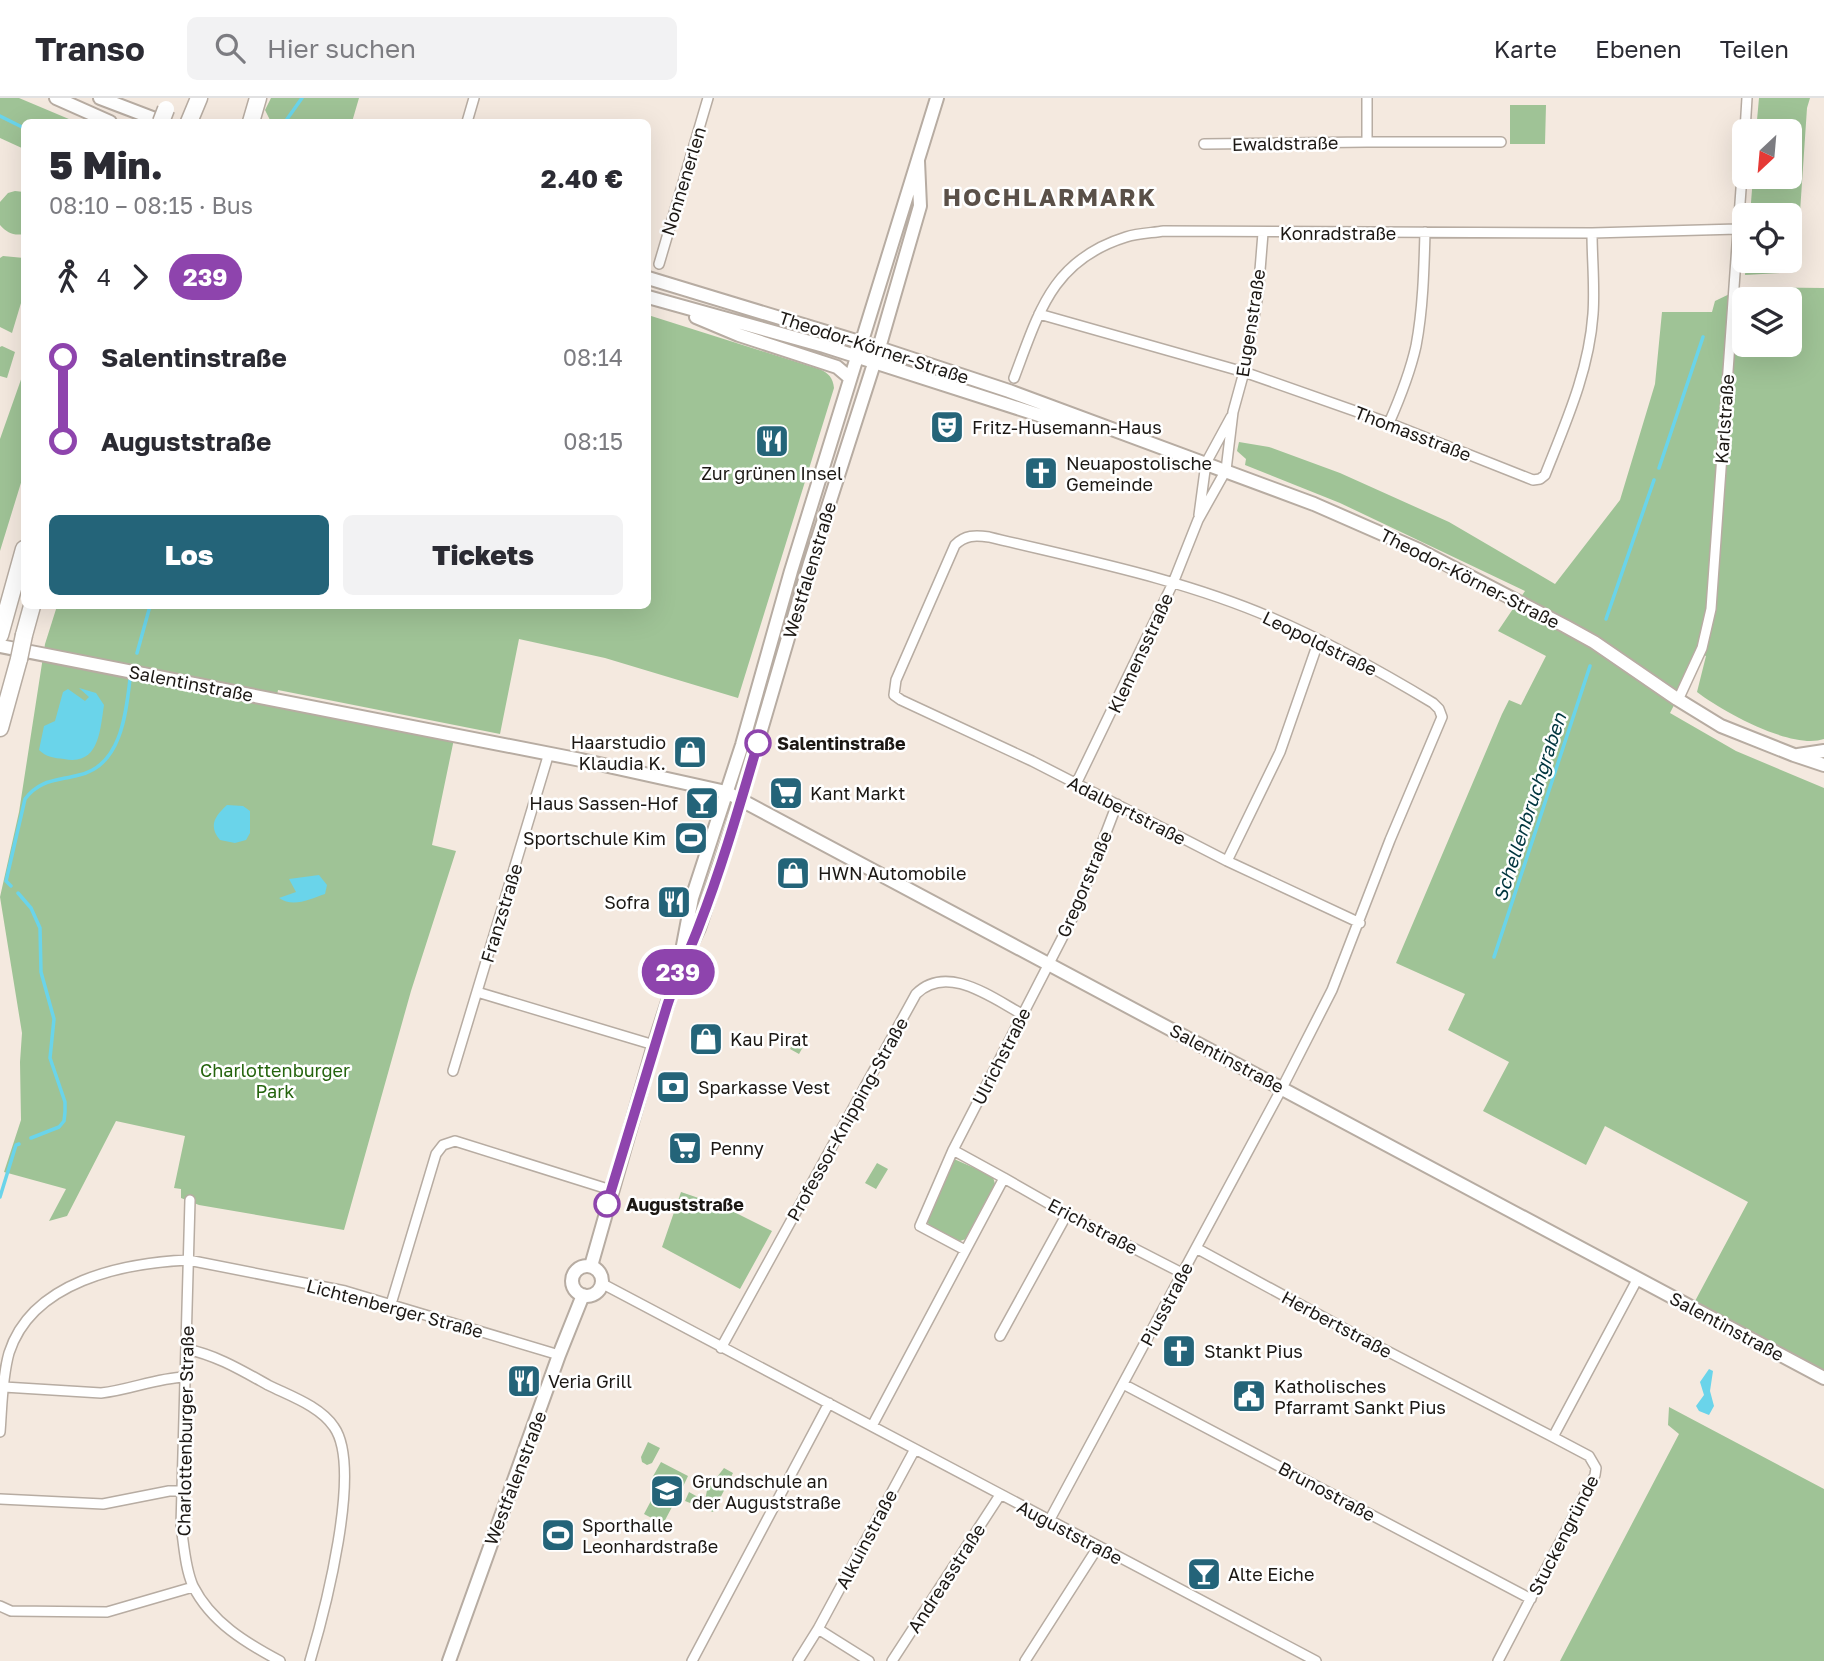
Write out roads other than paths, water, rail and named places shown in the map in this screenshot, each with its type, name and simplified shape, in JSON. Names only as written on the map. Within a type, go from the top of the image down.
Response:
[{"type":"highway","points":[[190,119],[200,98]]},
{"type":"highway","points":[[253,119],[258,98]]},
{"type":"highway","points":[[0,637],[21,560]]},
{"type":"highway","points":[[0,728],[31,609]]},
{"type":"main road","points":[[55,98],[103,119]]},
{"type":"main road","points":[[100,98],[165,113]]},
{"type":"main road","name":"Westfalenstraße","points":[[449,1661],[583,1295],[573,1286],[572,1277],[577,1269],[591,1266],[611,1190],[677,974],[692,898],[849,378],[937,98]]},
{"type":"main road","name":"Westfalenstraße","points":[[677,974],[699,928],[741,799],[810,563],[875,362],[920,206],[918,161]]},
{"type":"main road","name":"Theodor-Körner-Straße","points":[[651,279],[861,342],[1053,406],[1314,504],[1419,550],[1594,642],[1721,726],[1824,765]]},
{"type":"main road","name":"Theodor-Körner-Straße","points":[[652,298],[856,356],[1067,424],[1099,425]]},
{"type":"main road","name":"Theodor-Körner-Straße","points":[[652,298],[739,335],[837,367],[849,378]]},
{"type":"main road","name":"Salentinstraße","points":[[0,637],[726,792],[1824,1378]]},
{"type":"main road","points":[[1794,755],[1824,751]]},
{"type":"main road","points":[[583,1295],[595,1293],[601,1283],[598,1271],[591,1266]]},
{"type":"street","points":[[468,119],[474,98]]},
{"type":"street","name":"Nonnenerlen","points":[[659,264],[708,98]]},
{"type":"street","points":[[1367,98],[1367,142]]},
{"type":"street","name":"Karlstraße","points":[[1746,119],[1747,98]]},
{"type":"street","name":"Ewaldstraße","points":[[1204,144],[1501,142]]},
{"type":"street","name":"Konradstraße","points":[[1014,377],[1038,314],[1053,287],[1078,261],[1128,236],[1164,232],[1592,233],[1732,229]]},
{"type":"street","points":[[1389,423],[1416,347],[1425,232]]},
{"type":"street","name":"Eugenstraße","points":[[1226,470],[1233,412],[1244,372],[1258,295],[1263,233]]},
{"type":"street","name":"Thomasstraße","points":[[1038,314],[1244,372],[1389,423],[1533,480],[1540,479],[1545,475],[1569,415],[1585,363],[1593,312],[1592,233]]},
{"type":"street","name":"Karlstraße","points":[[1678,700],[1702,648],[1711,609],[1735,273]]},
{"type":"street","name":"Eugenstraße","points":[[1206,463],[1233,412]]},
{"type":"street","name":"Klemensstraße","points":[[1198,520],[1206,463]]},
{"type":"street","name":"Klemensstraße","points":[[1076,784],[1173,583],[1198,520],[1226,470]]},
{"type":"street","name":"Leopoldstraße","points":[[894,695],[896,680],[955,545],[961,538],[975,535],[1173,583],[1270,617],[1353,655],[1439,709],[1441,718],[1390,841],[1360,923],[1332,990],[1282,1088]]},
{"type":"street","points":[[1227,861],[1280,752],[1319,640]]},
{"type":"street","name":"Adalbertstraße","points":[[894,695],[901,701],[1117,804],[1227,861],[1360,923]]},
{"type":"street","name":"Franzstraße","points":[[453,1071],[549,753]]},
{"type":"street","name":"Gregorstraße","points":[[1048,962],[1076,911],[1117,804]]},
{"type":"street","name":"Ulrichstraße","points":[[965,1250],[920,1226],[953,1150],[1048,962]]},
{"type":"street","name":"Professor-Knipping-Straße","points":[[721,1348],[922,987],[946,981],[976,990],[1022,1014]]},
{"type":"street","points":[[477,992],[654,1045]]},
{"type":"street","name":"Piusstraße","points":[[1049,1521],[1282,1088]]},
{"type":"street","points":[[391,1304],[436,1154],[448,1142],[455,1141],[611,1190]]},
{"type":"street","points":[[872,1426],[1004,1178],[953,1150]]},
{"type":"street","name":"Erichstraße","points":[[1004,1178],[1182,1273]]},
{"type":"street","name":"Charlottenburger Straße","points":[[190,1199],[181,1526],[193,1587],[207,1607],[244,1641],[280,1661]]},
{"type":"street","points":[[1000,1336],[1067,1214]]},
{"type":"street","name":"Herbertstraße","points":[[1196,1248],[1553,1437]]},
{"type":"street","name":"Lichtenberger Straße","points":[[0,1433],[6,1364],[16,1338],[50,1298],[90,1276],[167,1261],[188,1260],[345,1291],[559,1355]]},
{"type":"street","points":[[1553,1437],[1638,1278]]},
{"type":"street","name":"Auguststraße","points":[[601,1283],[1316,1661]]},
{"type":"street","points":[[186,1349],[210,1354],[321,1413],[342,1441],[345,1471],[336,1555],[324,1615],[310,1661]]},
{"type":"street","points":[[4,1387],[101,1393],[163,1378],[185,1377]]},
{"type":"street","name":"Brunostraße","points":[[1123,1384],[1531,1598]]},
{"type":"street","points":[[692,1661],[829,1404]]},
{"type":"street","name":"Stuckengründe","points":[[1498,1661],[1597,1468],[1589,1456],[1553,1437]]},
{"type":"street","name":"Alkuinstraße","points":[[798,1661],[915,1449]]},
{"type":"street","points":[[0,1499],[103,1504],[169,1491],[182,1491]]},
{"type":"street","name":"Andreasstraße","points":[[892,1661],[1000,1494]]},
{"type":"street","points":[[1025,1661],[1098,1547]]},
{"type":"street","points":[[0,1606],[11,1611],[107,1612],[193,1587]]},
{"type":"street","points":[[818,1629],[869,1661]]},
{"type":"water","points":[[79,688],[96,693],[104,705],[96,744],[91,752],[76,760],[47,756],[39,750],[44,726],[55,721],[63,692],[68,689],[85,701],[89,697]]},
{"type":"water","points":[[227,805],[243,806],[250,811],[250,833],[246,840],[235,843],[220,840],[216,835],[215,821]]},
{"type":"water","points":[[319,875],[327,885],[325,894],[296,902],[279,898],[296,892],[289,879]]},
{"type":"water","points":[[1709,1369],[1713,1371],[1710,1391],[1714,1406],[1709,1415],[1699,1411],[1696,1406],[1704,1395],[1700,1382]]},
{"type":"waterway","points":[[287,119],[302,98]]},
{"type":"waterway","points":[[0,116],[21,126]]},
{"type":"waterway","name":"Schellenbruchgraben","points":[[1659,468],[1703,337]]},
{"type":"waterway","name":"Schellenbruchgraben","points":[[1606,619],[1654,480]]},
{"type":"waterway","points":[[137,653],[149,609]]},
{"type":"waterway","name":"Schellenbruchgraben","points":[[1494,957],[1590,666]]},
{"type":"waterway","points":[[11,886],[6,881],[25,799],[43,784],[93,770],[104,761],[119,737],[130,679]]},
{"type":"waterway","points":[[18,893],[31,908],[40,928],[41,972],[54,1019],[50,1058],[65,1102],[64,1121],[59,1127],[31,1138]]},
{"type":"waterway","points":[[0,1197],[16,1145],[19,1144]]},
{"type":"place","name":"Fritz-Husemann-Haus","points":[[947,427]]},
{"type":"place","name":"Zur grünen Insel","points":[[772,441]]},
{"type":"place","name":"Neuapostolische Gemeinde","points":[[1041,473]]},
{"type":"place","name":"Salentinstraße","points":[[758,743]]},
{"type":"place","name":"Haarstudio Klaudia K.","points":[[690,752]]},
{"type":"place","name":"Kant Markt","points":[[786,793]]},
{"type":"place","name":"Haus Sassen-Hof","points":[[702,803]]},
{"type":"place","name":"Sportschule Kim","points":[[691,838]]},
{"type":"place","name":"HWN Automobile","points":[[793,873]]},
{"type":"place","name":"Sofra","points":[[674,902]]},
{"type":"place","name":"Kau Pirat","points":[[706,1039]]},
{"type":"place","name":"Sparkasse Vest","points":[[673,1087]]},
{"type":"place","name":"Penny","points":[[685,1148]]},
{"type":"place","name":"Auguststraße","points":[[607,1204]]},
{"type":"place","name":"Stankt Pius","points":[[1179,1351]]},
{"type":"place","name":"Veria Grill","points":[[524,1381]]},
{"type":"place","name":"Katholisches Pfarramt Sankt Pius","points":[[1249,1396]]},
{"type":"place","name":"Grundschule an der Auguststraße","points":[[667,1491]]},
{"type":"place","name":"Sporthalle Leonhardstraße","points":[[558,1535]]},
{"type":"place","name":"Alte Eiche","points":[[1204,1574]]},
{"type":"district","name":"HOCHLARMARK","points":[[1050,196]]},
{"type":"park label","name":"Charlottenburger Park","points":[[275,1080]]}]
